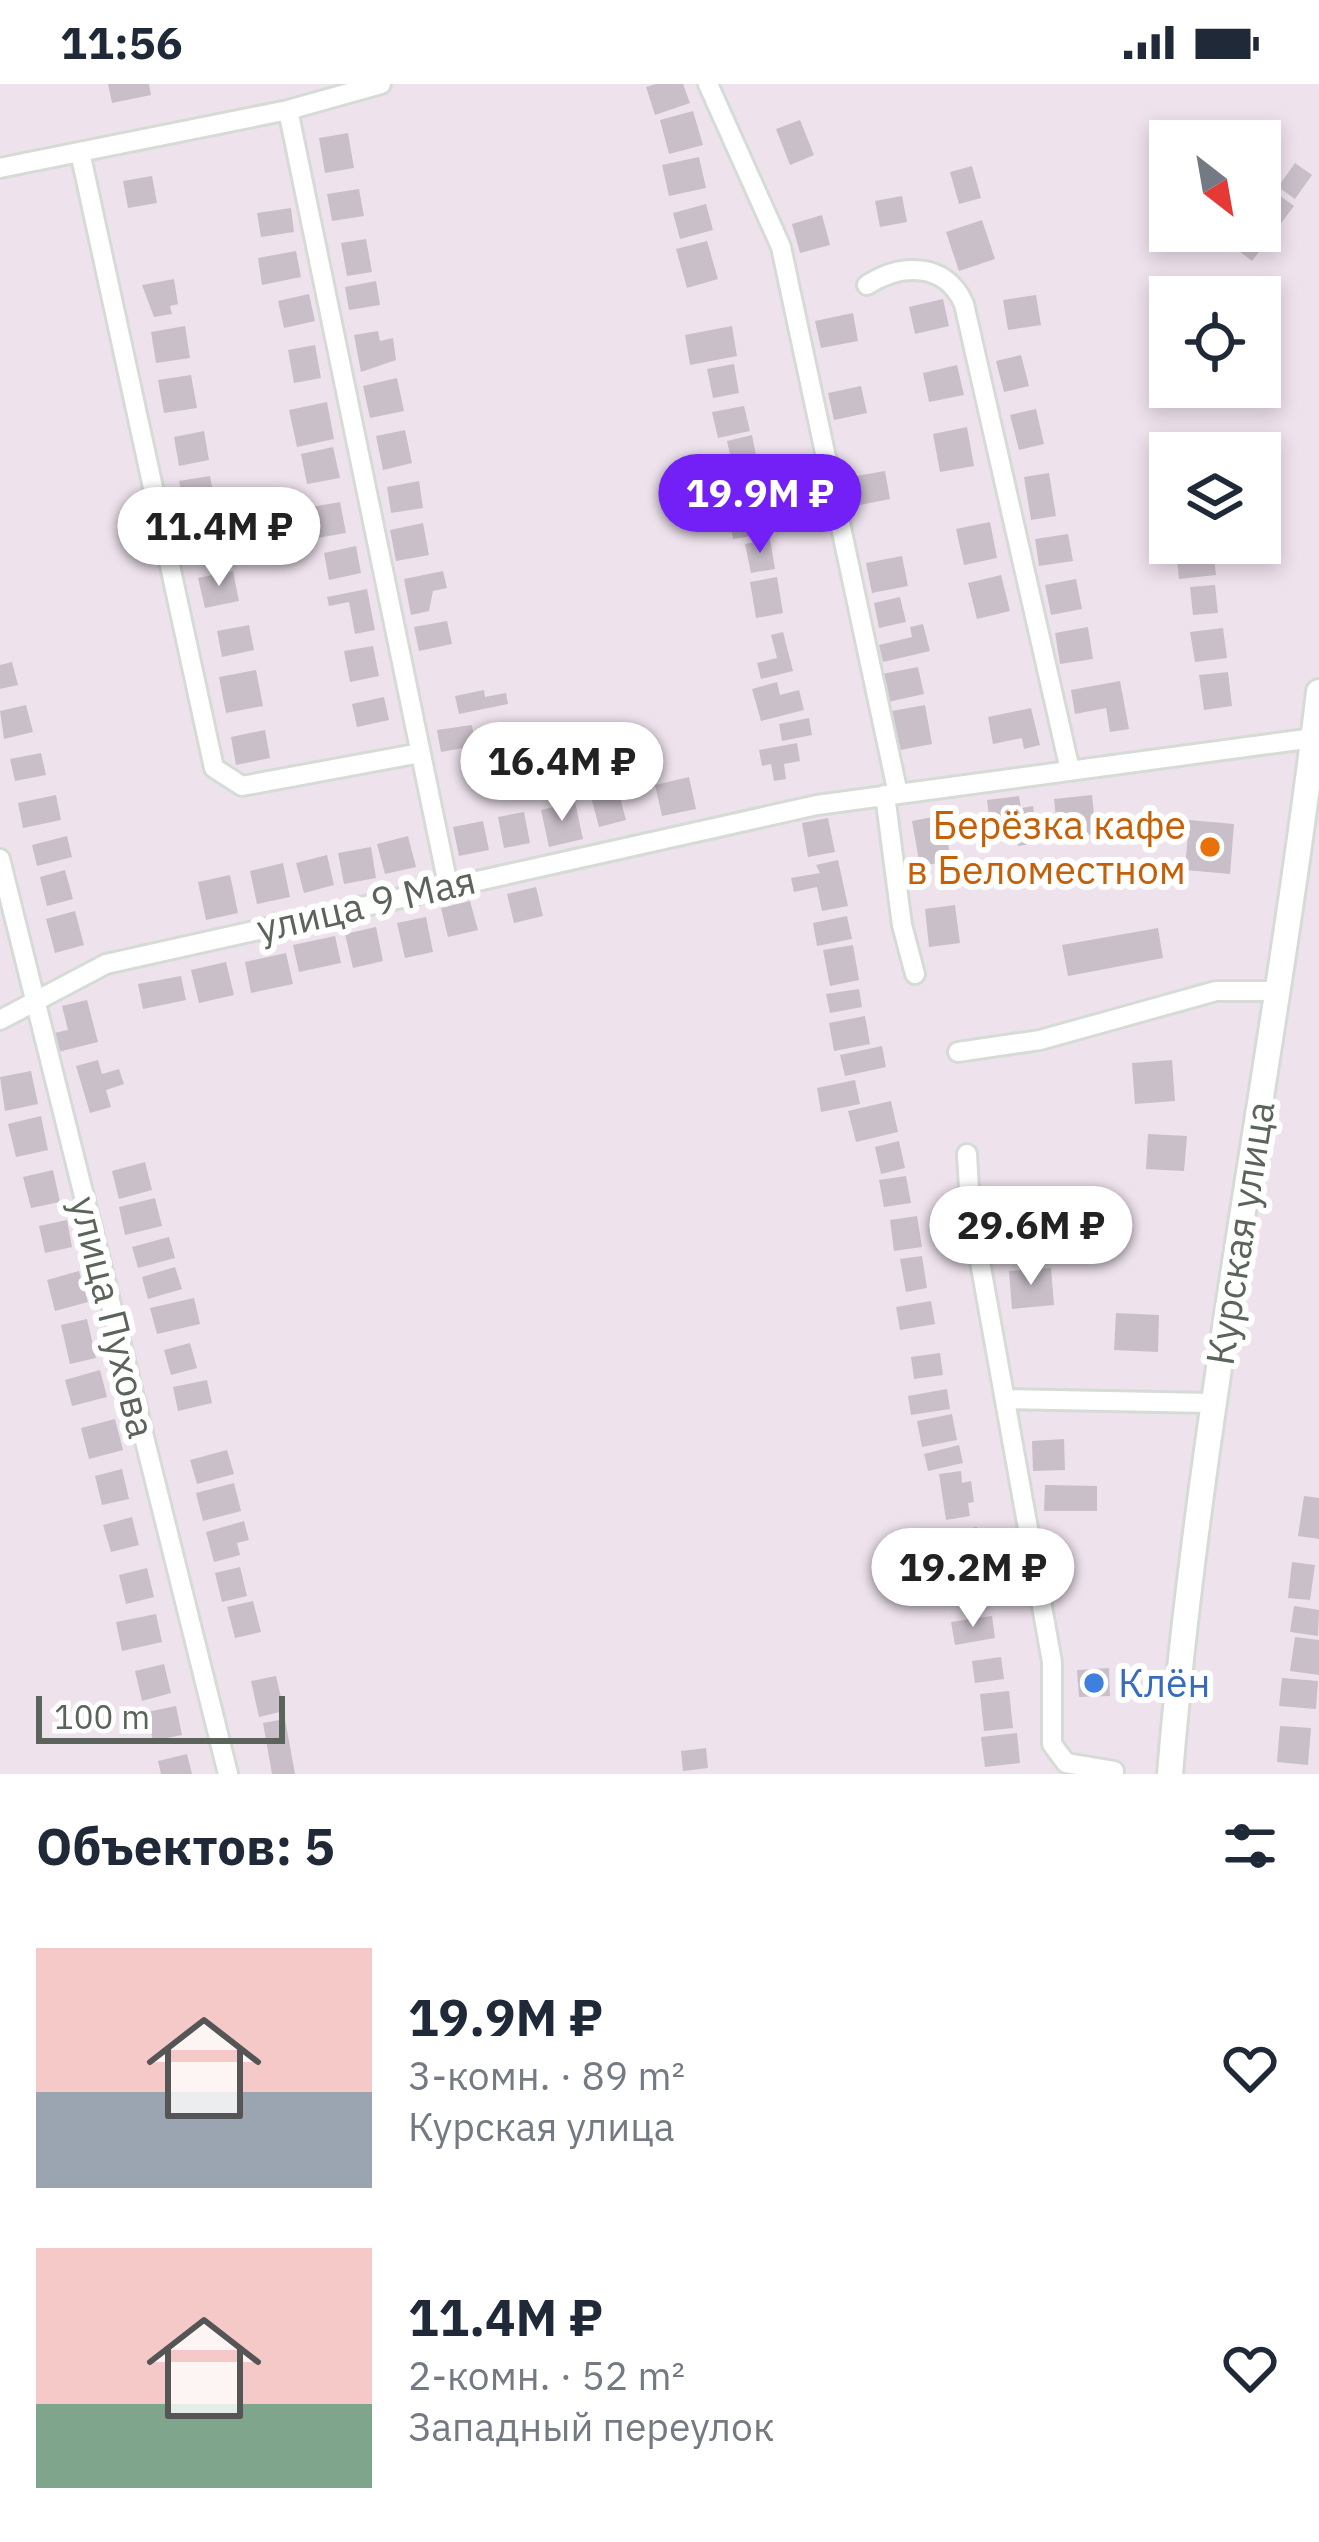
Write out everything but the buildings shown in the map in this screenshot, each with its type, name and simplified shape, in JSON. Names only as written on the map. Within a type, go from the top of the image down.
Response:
[{"type":"street","points":[[0,168],[288,110],[381,84]]},
{"type":"street","points":[[709,84],[782,247],[892,795],[902,925],[915,974]]},
{"type":"street","points":[[288,110],[448,885]]},
{"type":"street","points":[[80,152],[214,767],[242,786],[420,753]]},
{"type":"street","points":[[867,285],[894,269],[920,270],[950,281],[964,304],[1070,770]]},
{"type":"street","name":"Курская улица","points":[[1170,1774],[1211,1403],[1280,991],[1319,692]]},
{"type":"street","name":"улица 9 Мая","points":[[0,1020],[106,964],[818,805],[1313,738]]},
{"type":"street","name":"улица Пухова","points":[[0,859],[228,1774]]},
{"type":"street","points":[[958,1052],[1040,1040],[1216,991],[1280,991]]},
{"type":"street","points":[[967,1154],[970,1206],[1052,1662],[1052,1744],[1066,1763],[1114,1771]]},
{"type":"street","points":[[1005,1399],[1211,1403]]},
{"type":"place","name":"Берёзка кафе в Беломестном","points":[[1210,847]]},
{"type":"place","name":"Клён","points":[[1094,1683]]}]
